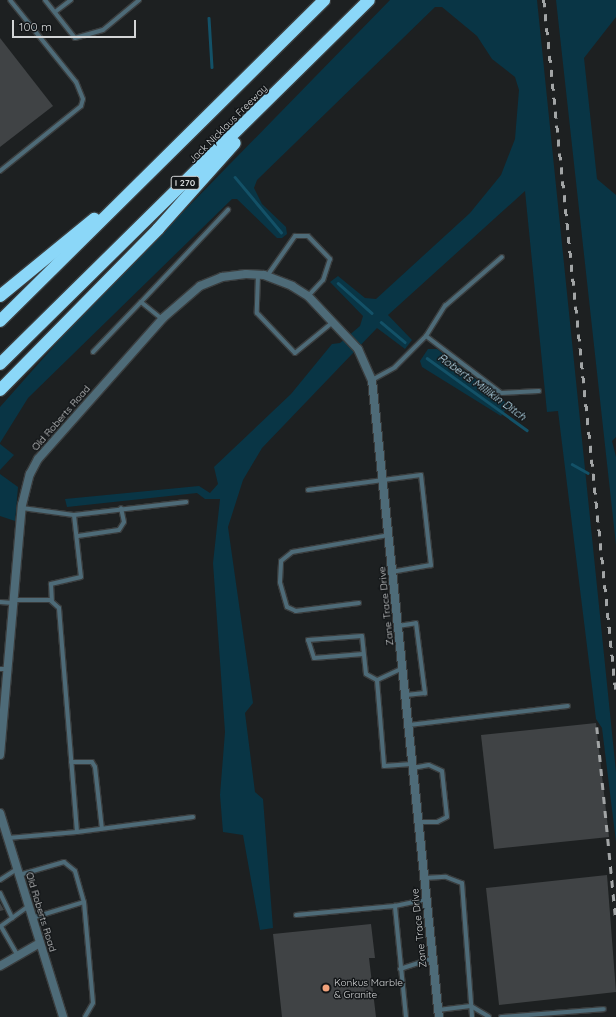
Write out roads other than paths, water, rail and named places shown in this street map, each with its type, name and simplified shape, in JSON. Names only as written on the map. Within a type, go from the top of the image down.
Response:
[{"type":"highway","name":"Jack Nicklaus Freeway","points":[[0,321],[324,0]]},
{"type":"highway","name":"Jack Nicklaus Freeway","points":[[0,364],[369,0]]},
{"type":"highway","points":[[0,390],[163,223],[224,157],[265,104]]},
{"type":"highway","points":[[0,296],[148,176]]},
{"type":"street","name":"Zane Trace Drive","points":[[232,275],[263,275],[308,296],[358,349],[372,380],[406,695],[438,1014]]},
{"type":"street","name":"Old Roberts Road","points":[[0,755],[4,669],[13,602],[21,508],[30,474],[48,447],[162,319],[200,286],[232,275]]},
{"type":"street","name":"Old Roberts Road","points":[[0,814],[2,830],[7,838],[63,1017]]},
{"type":"street","points":[[0,966],[40,943]]},
{"type":"lane","points":[[0,171],[82,106],[83,99],[76,82],[10,0]]},
{"type":"lane","points":[[45,0],[75,38],[103,30],[139,0]]},
{"type":"lane","points":[[55,12],[71,0]]},
{"type":"lane","points":[[93,352],[228,210]]},
{"type":"lane","points":[[308,296],[323,280],[330,259],[308,236],[295,236],[263,275],[257,313],[295,353],[333,322]]},
{"type":"lane","points":[[372,380],[395,368],[426,336],[445,306],[502,257]]},
{"type":"lane","points":[[141,302],[162,319]]},
{"type":"lane","points":[[426,336],[501,393],[539,391]]},
{"type":"lane","points":[[308,490],[383,478],[421,475],[431,565],[393,572]]},
{"type":"lane","points":[[21,508],[74,515],[121,508],[186,502]]},
{"type":"lane","points":[[78,536],[119,530],[124,522],[121,508]]},
{"type":"lane","points":[[74,515],[78,536],[82,577],[51,584],[52,601],[59,608],[77,832]]},
{"type":"lane","points":[[359,603],[296,611],[287,607],[280,582],[281,561],[285,554],[292,552],[389,535]]},
{"type":"lane","points":[[0,602],[52,601]]},
{"type":"lane","points":[[398,626],[416,623],[425,693],[406,695]]},
{"type":"lane","points":[[363,654],[314,658],[308,640],[356,634],[362,636],[366,674],[377,680]]},
{"type":"lane","points":[[377,680],[403,668]]},
{"type":"lane","points":[[377,680],[384,766],[429,765],[442,771],[446,817],[436,822],[418,822]]},
{"type":"lane","points":[[409,725],[568,706]]},
{"type":"lane","points":[[71,762],[92,762],[95,767],[102,829]]},
{"type":"lane","points":[[7,838],[77,832],[193,817]]},
{"type":"lane","points":[[0,880],[18,872],[64,862],[75,871],[84,902],[93,1003],[85,1017]]},
{"type":"lane","points":[[424,878],[446,877],[462,884],[472,1017]]},
{"type":"lane","points":[[0,893],[12,918]]},
{"type":"lane","points":[[296,915],[395,906],[427,899]]},
{"type":"lane","points":[[32,918],[84,902]]},
{"type":"lane","points":[[18,956],[0,926],[29,906]]},
{"type":"lane","points":[[395,906],[400,969],[406,1017]]},
{"type":"lane","points":[[400,969],[433,958]]},
{"type":"lane","points":[[438,1014],[471,1006],[489,1017]]},
{"type":"lane","points":[[501,1017],[604,1009]]},
{"type":"waterway","name":"Roberts Millikin Ditch","points":[[209,18],[212,67]]},
{"type":"waterway","name":"Roberts Millikin Ditch","points":[[235,177],[281,232]]},
{"type":"waterway","name":"Roberts Millikin Ditch","points":[[338,283],[372,313]]},
{"type":"waterway","name":"Roberts Millikin Ditch","points":[[381,322],[405,342]]},
{"type":"waterway","name":"Roberts Millikin Ditch","points":[[427,358],[527,430]]},
{"type":"waterway","name":"Roberts Millikin Ditch","points":[[572,464],[588,473]]},
{"type":"railway","points":[[544,0],[616,692]]},
{"type":"railway","points":[[597,727],[616,921]]},
{"type":"place","name":"Konkus Marble & Granite","points":[[326,988]]}]
